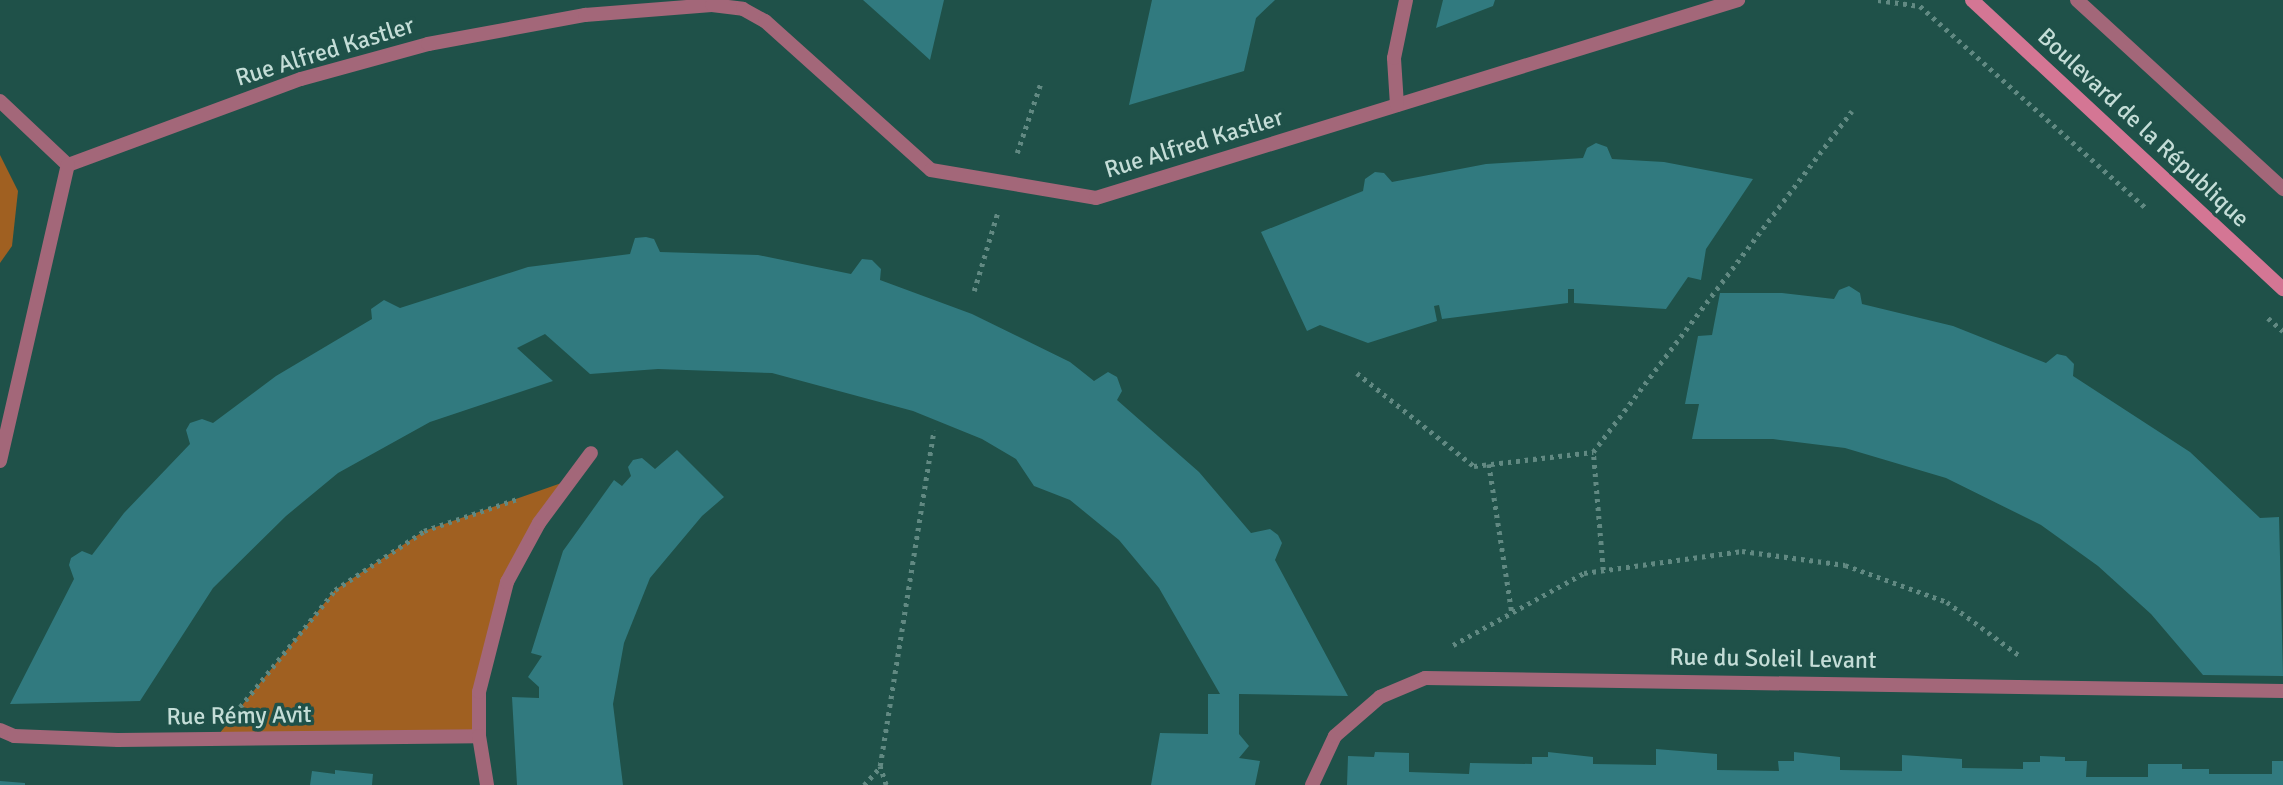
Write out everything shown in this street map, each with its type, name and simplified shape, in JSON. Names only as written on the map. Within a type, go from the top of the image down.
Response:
[{"type":"main road","name":"Boulevard de la République","points":[[1972,0],[2283,289]]},
{"type":"street","points":[[1397,105],[1394,58],[1406,0]]},
{"type":"street","name":"Rue Alfred Kastler","points":[[68,165],[302,79],[428,44],[584,15],[712,5],[743,9],[765,21],[931,170],[1096,198],[1738,0]]},
{"type":"street","points":[[2077,0],[2283,189]]},
{"type":"street","points":[[0,102],[68,165],[0,461]]},
{"type":"street","points":[[487,785],[479,736],[479,692],[507,582],[538,523],[591,453]]},
{"type":"street","name":"Rue du Soleil Levant","points":[[1312,785],[1335,736],[1380,697],[1425,678],[2283,691]]},
{"type":"street","name":"Rue Rémy Avit","points":[[0,730],[14,736],[215,739],[479,736]]},
{"type":"path","points":[[1878,0],[1920,6],[2155,216]]},
{"type":"path","points":[[1603,570],[1593,452],[1852,111]]},
{"type":"path","points":[[2265,315],[2283,331]]},
{"type":"path","points":[[1357,373],[1474,466],[1593,452]]},
{"type":"path","points":[[886,785],[880,766],[934,430]]},
{"type":"path","points":[[1489,464],[1512,613]]},
{"type":"path","points":[[215,739],[335,590],[424,531],[570,480]]},
{"type":"path","points":[[1453,645],[1584,573],[1742,551],[1845,565],[1947,602],[2040,671],[2040,687]]},
{"type":"path","points":[[864,785],[880,766]]},
{"type":"shaded area","points":[[0,155],[18,191],[12,246],[0,263]]},
{"type":"shaded area","points":[[570,480],[539,523],[492,631],[479,736],[215,739],[335,590],[424,531]]},
{"type":"building","points":[[863,0],[944,0],[930,60],[909,41]]},
{"type":"building","points":[[1152,0],[1275,0],[1256,18],[1244,71],[1129,105]]},
{"type":"building","points":[[1443,0],[1495,0],[1493,6],[1436,28]]},
{"type":"building","points":[[1596,143],[1607,147],[1612,159],[1664,162],[1753,179],[1706,249],[1701,280],[1688,277],[1666,309],[1574,303],[1574,289],[1568,289],[1568,303],[1442,319],[1439,305],[1434,306],[1437,321],[1368,343],[1320,325],[1307,331],[1261,232],[1363,191],[1365,179],[1375,172],[1384,173],[1392,182],[1486,164],[1583,158],[1587,148]]},
{"type":"building","points":[[635,238],[654,239],[660,252],[758,255],[851,274],[862,259],[872,260],[881,269],[880,280],[972,314],[1070,362],[1094,381],[1108,372],[1117,377],[1122,391],[1117,400],[1199,472],[1251,533],[1270,529],[1278,535],[1282,543],[1275,560],[1348,696],[1239,694],[1239,734],[1249,746],[1239,758],[1260,761],[1255,785],[1151,785],[1160,733],[1208,734],[1208,694],[1220,694],[1159,588],[1119,540],[1070,500],[1034,486],[1016,459],[982,439],[913,411],[772,373],[658,369],[590,374],[545,334],[517,348],[553,381],[430,422],[338,473],[286,516],[213,588],[140,701],[10,704],[74,579],[69,565],[71,558],[82,551],[92,555],[124,513],[190,444],[186,430],[190,423],[202,419],[213,423],[276,376],[372,319],[371,309],[384,300],[400,308],[528,267],[630,254]]},
{"type":"building","points":[[1849,286],[1860,293],[1862,304],[1953,326],[2046,363],[2057,354],[2066,356],[2074,364],[2073,376],[2190,452],[2260,518],[2279,517],[2283,676],[2203,675],[2151,614],[2098,566],[2041,525],[1946,478],[1845,448],[1773,439],[1692,439],[1699,404],[1685,404],[1698,336],[1712,335],[1720,293],[1782,293],[1834,299],[1839,290]]},
{"type":"building","points":[[677,450],[724,497],[702,516],[650,578],[624,643],[613,704],[623,785],[517,785],[512,697],[539,698],[539,687],[528,677],[542,656],[531,653],[563,551],[614,480],[622,486],[631,476],[628,467],[633,460],[642,458],[655,469]]},
{"type":"building","points":[[1656,749],[1717,754],[1717,770],[1779,771],[1778,761],[1794,761],[1794,752],[1840,757],[1840,770],[1902,771],[1902,755],[1962,759],[1962,768],[2023,769],[2023,762],[2040,762],[2040,756],[2065,757],[2065,761],[2087,761],[2086,777],[2148,777],[2148,764],[2182,764],[2182,769],[2209,769],[2209,774],[2272,774],[2272,761],[2283,761],[2283,785],[1347,785],[1348,756],[1374,757],[1375,752],[1409,753],[1409,772],[1469,774],[1470,763],[1532,764],[1532,757],[1548,757],[1548,752],[1593,757],[1593,764],[1656,765]]},
{"type":"building","points":[[335,770],[373,774],[372,785],[310,785],[312,771],[335,774]]},
{"type":"building","points":[[0,781],[25,783],[25,785],[0,785]]}]
